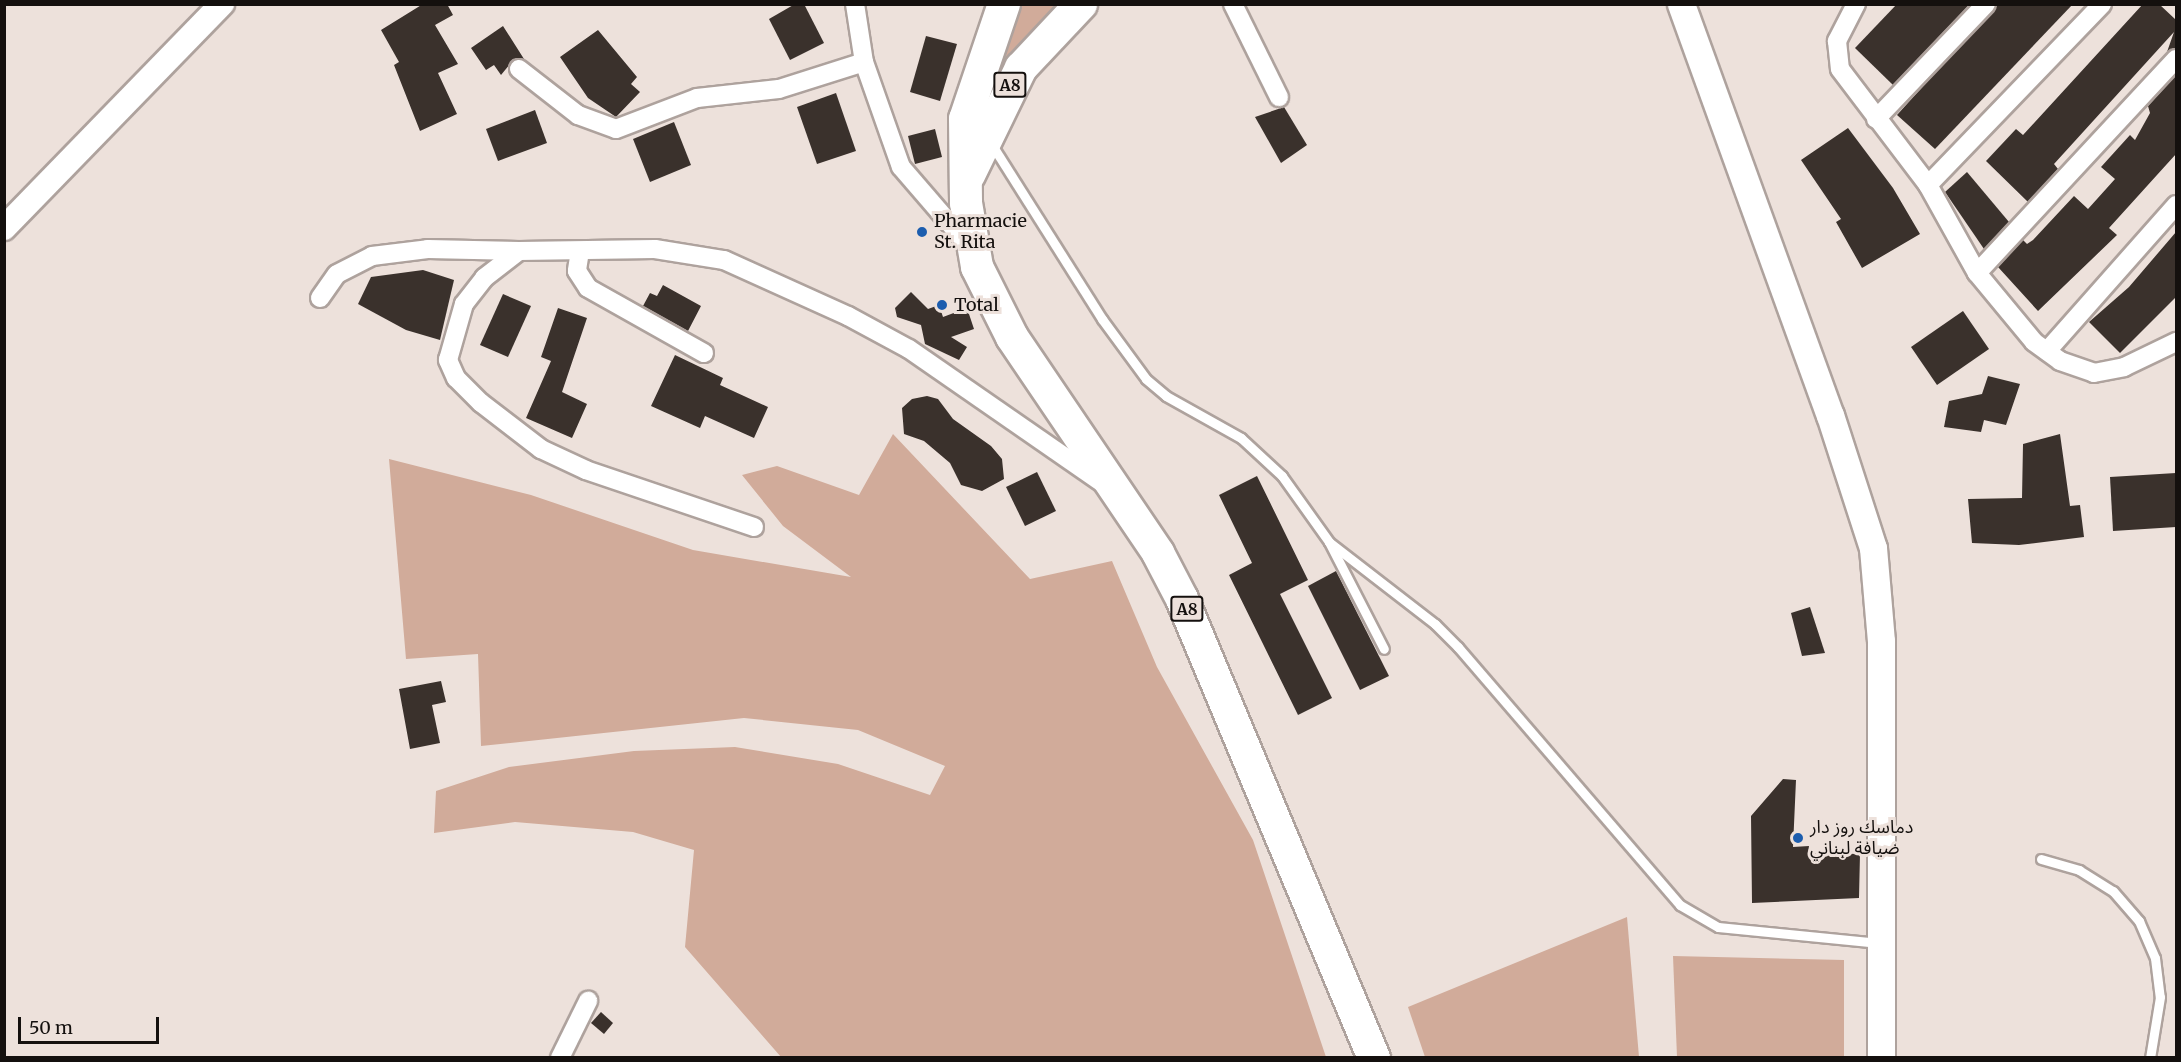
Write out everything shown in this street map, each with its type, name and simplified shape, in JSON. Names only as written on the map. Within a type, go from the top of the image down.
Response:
[{"type":"highway","name":"A8","points":[[1004,4],[969,97],[965,184],[973,251],[990,302],[1119,496],[1182,598],[1374,1058]]},
{"type":"highway","name":"A8","points":[[965,184],[1021,68],[1081,4]]},
{"type":"main road","points":[[1681,4],[1830,415],[1873,548],[1881,641],[1881,1058]]},
{"type":"street","points":[[4,228],[222,4]]},
{"type":"street","points":[[855,4],[864,62],[910,182],[973,251]]},
{"type":"street","points":[[1233,4],[1279,97]]},
{"type":"street","points":[[1856,4],[1841,29],[1836,56],[1840,69],[1928,185],[1977,273],[2047,351],[2094,373],[2124,367],[2176,342]]},
{"type":"street","points":[[1876,119],[1986,4]]},
{"type":"street","points":[[1928,185],[2102,4]]},
{"type":"street","points":[[1977,273],[2176,59]]},
{"type":"street","points":[[519,69],[578,115],[616,129],[697,98],[779,89],[864,62]]},
{"type":"street","points":[[2047,351],[2176,205]]},
{"type":"street","points":[[320,298],[337,274],[372,256],[428,249],[691,252],[762,275],[848,316],[943,370],[1119,496]]},
{"type":"street","points":[[519,251],[484,278],[464,304],[449,349],[456,378],[499,419],[550,453],[754,527]]},
{"type":"street","points":[[580,251],[577,271],[588,288],[704,353]]},
{"type":"street","points":[[560,1058],[588,1001]]},
{"type":"lane","points":[[988,134],[1002,165],[1043,221],[1133,363],[1166,396],[1256,451],[1282,476],[1329,542],[1384,648]]},
{"type":"lane","points":[[1329,542],[1435,624],[1458,647],[1680,905],[1718,927],[1881,944]]},
{"type":"lane","points":[[2041,859],[2079,870],[2113,891],[2139,921],[2155,958],[2160,997],[2150,1058]]},
{"type":"shaded area","points":[[1063,4],[995,94],[975,120],[1019,5]]},
{"type":"shaded area","points":[[893,434],[1030,579],[1112,561],[1157,667],[1253,840],[1326,1057],[781,1057],[685,947],[694,850],[633,832],[515,822],[434,833],[436,791],[509,767],[634,751],[735,747],[838,764],[930,795],[945,766],[858,730],[744,718],[481,746],[478,654],[406,659],[389,459],[531,495],[693,550],[851,577],[783,526],[742,475],[777,466],[859,495]]},
{"type":"shaded area","points":[[1627,917],[1639,1057],[1425,1057],[1408,1007]]},
{"type":"shaded area","points":[[1673,956],[1844,960],[1844,1057],[1677,1057]]},
{"type":"building","points":[[423,4],[447,4],[453,15],[435,25],[458,64],[438,73],[457,114],[420,131],[394,65],[399,62],[381,30]]},
{"type":"building","points":[[795,4],[804,4],[824,43],[790,60],[769,19]]},
{"type":"building","points":[[1897,4],[1970,4],[1893,85],[1855,48]]},
{"type":"building","points":[[1997,4],[2073,4],[1935,149],[1897,115]]},
{"type":"building","points":[[2143,4],[2159,4],[2176,20],[2176,48],[2167,52],[2174,32],[2054,164],[2058,169],[2028,202],[1986,161],[2016,129],[2023,135]]},
{"type":"building","points":[[503,26],[524,59],[514,59],[501,75],[494,65],[486,70],[471,48]]},
{"type":"building","points":[[598,30],[637,77],[631,84],[640,92],[616,117],[588,98],[560,57]]},
{"type":"building","points":[[926,36],[957,44],[940,101],[910,92]]},
{"type":"building","points":[[2176,75],[2176,154],[2109,228],[2117,235],[2038,311],[1998,267],[2023,240],[2027,244],[2033,240],[2074,196],[2088,209],[2115,179],[2101,167],[2130,135],[2135,140],[2150,113],[2148,106]]},
{"type":"building","points":[[836,93],[856,151],[817,164],[797,107]]},
{"type":"building","points":[[1284,107],[1307,145],[1281,163],[1255,117]]},
{"type":"building","points":[[535,110],[547,143],[498,161],[486,129]]},
{"type":"building","points":[[674,122],[691,165],[650,182],[633,139]]},
{"type":"building","points":[[1848,128],[1893,188],[1920,234],[1862,268],[1836,222],[1841,219],[1801,160]]},
{"type":"building","points":[[935,129],[942,157],[915,164],[908,136]]},
{"type":"building","points":[[1967,172],[2009,222],[1984,249],[1945,192]]},
{"type":"building","points":[[2176,232],[2176,297],[2120,353],[2089,322],[2129,287]]},
{"type":"building","points":[[423,270],[454,280],[440,340],[406,330],[358,304],[371,277]]},
{"type":"building","points":[[663,285],[701,306],[688,331],[643,306],[650,293],[657,296]]},
{"type":"building","points":[[911,292],[928,309],[939,305],[943,317],[967,308],[974,329],[951,337],[967,347],[959,360],[925,344],[921,325],[897,317],[895,308]]},
{"type":"building","points":[[503,294],[531,306],[508,357],[480,345]]},
{"type":"building","points":[[558,308],[587,318],[562,392],[587,404],[572,438],[526,418],[551,361],[541,357]]},
{"type":"building","points":[[1963,311],[1989,349],[1937,385],[1911,347]]},
{"type":"building","points":[[675,355],[723,378],[720,385],[768,407],[754,438],[705,416],[700,428],[651,406]]},
{"type":"building","points":[[1988,376],[2020,384],[2006,425],[1984,420],[1981,432],[1944,427],[1949,401],[1982,394]]},
{"type":"building","points":[[927,396],[938,399],[953,419],[991,446],[1002,459],[1004,479],[982,491],[961,485],[950,463],[924,441],[904,434],[902,408],[912,399]]},
{"type":"building","points":[[2060,434],[2070,506],[2080,505],[2084,537],[2019,545],[1972,543],[1968,499],[2022,498],[2023,444]]},
{"type":"building","points":[[1037,472],[1056,511],[1025,526],[1006,487]]},
{"type":"building","points":[[2176,473],[2176,527],[2113,531],[2110,477]]},
{"type":"building","points":[[1257,476],[1308,580],[1280,594],[1332,698],[1298,715],[1229,575],[1252,563],[1219,495]]},
{"type":"building","points":[[1336,571],[1389,676],[1360,690],[1308,586]]},
{"type":"building","points":[[1810,607],[1825,653],[1802,656],[1791,613]]},
{"type":"building","points":[[441,681],[446,702],[432,705],[440,743],[410,749],[399,689]]},
{"type":"building","points":[[1783,779],[1796,780],[1793,847],[1809,846],[1808,853],[1860,854],[1859,898],[1752,903],[1751,816]]},
{"type":"building","points":[[601,1012],[613,1023],[604,1034],[591,1023]]},
{"type":"place","name":"Pharmacie St. Rita","points":[[922,232]]},
{"type":"place","name":"Total","points":[[942,305]]},
{"type":"place","name":"دماسك روز دار ضيافة لبناني","points":[[1798,838]]}]
